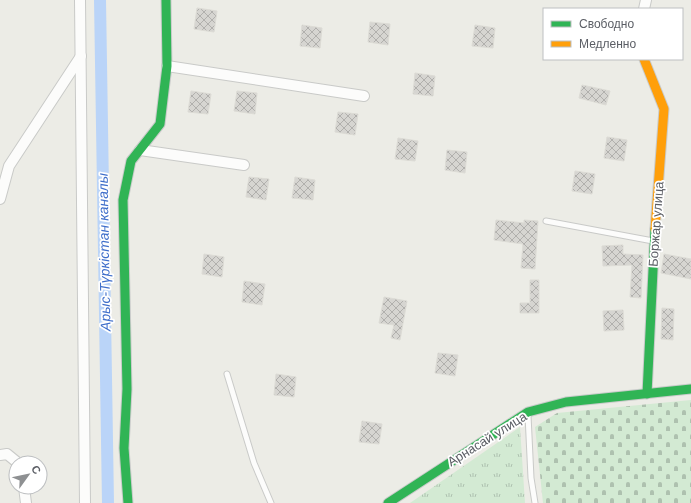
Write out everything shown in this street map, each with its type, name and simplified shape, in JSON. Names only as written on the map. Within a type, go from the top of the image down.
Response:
[{"type":"street","points":[[80,0],[85,503]]},
{"type":"street","points":[[128,503],[124,448],[128,389],[123,200],[131,161],[160,124],[167,66],[166,0]]},
{"type":"street","points":[[0,199],[8,166],[81,56]]},
{"type":"street","name":"Боржар улица","points":[[644,60],[664,109],[654,241],[647,394]]},
{"type":"street","points":[[167,66],[364,96]]},
{"type":"street","points":[[140,150],[244,165]]},
{"type":"street","name":"Арнасай улица","points":[[388,503],[528,412],[566,402],[691,389]]},
{"type":"lane","points":[[546,221],[654,241]]},
{"type":"lane","points":[[227,374],[254,463],[271,503]]},
{"type":"lane","points":[[528,412],[531,478],[536,503]]},
{"type":"green space","points":[[691,400],[691,503],[543,503],[535,427],[557,413]]},
{"type":"green space","points":[[520,427],[525,503],[410,503]]},
{"type":"building","points":[[197,8],[217,11],[214,32],[194,29]]},
{"type":"building","points":[[370,22],[390,24],[388,45],[368,42]]},
{"type":"building","points":[[302,25],[322,28],[320,48],[300,46]]},
{"type":"building","points":[[475,25],[495,28],[493,48],[472,46]]},
{"type":"building","points":[[415,73],[435,76],[433,96],[413,94]]},
{"type":"building","points":[[582,85],[610,91],[606,105],[579,98]]},
{"type":"building","points":[[191,91],[211,94],[208,114],[188,112]]},
{"type":"building","points":[[237,91],[257,93],[255,114],[234,111]]},
{"type":"building","points":[[338,112],[358,114],[355,135],[335,132]]},
{"type":"building","points":[[607,137],[627,140],[624,161],[604,158]]},
{"type":"building","points":[[398,138],[418,141],[415,161],[395,159]]},
{"type":"building","points":[[447,150],[467,152],[465,173],[445,170]]},
{"type":"building","points":[[575,171],[595,174],[592,194],[572,191]]},
{"type":"building","points":[[249,177],[269,179],[266,200],[246,197]]},
{"type":"building","points":[[295,177],[315,180],[313,200],[292,198]]},
{"type":"building","points":[[496,220],[524,223],[524,220],[538,221],[535,269],[521,268],[523,244],[494,240]]},
{"type":"building","points":[[623,245],[623,254],[643,255],[641,298],[630,297],[632,265],[603,266],[602,246]]},
{"type":"building","points":[[204,254],[224,257],[222,277],[202,274]]},
{"type":"building","points":[[664,254],[691,259],[691,279],[661,273]]},
{"type":"building","points":[[530,280],[539,280],[539,313],[520,313],[520,303],[530,303]]},
{"type":"building","points":[[244,281],[265,284],[262,305],[242,302]]},
{"type":"building","points":[[384,297],[407,301],[400,340],[391,338],[394,325],[379,323]]},
{"type":"building","points":[[662,308],[674,309],[673,340],[661,339]]},
{"type":"building","points":[[623,310],[624,330],[604,331],[603,311]]},
{"type":"building","points":[[438,353],[458,355],[455,376],[435,373]]},
{"type":"building","points":[[276,374],[296,377],[294,397],[274,395]]},
{"type":"building","points":[[362,421],[382,424],[379,444],[359,442]]},
{"type":"waterway","name":"Арыс-Түркістан каналы","points":[[100,0],[108,503]]},
{"type":"traffic: fast","points":[[128,503],[124,448],[127,389],[123,200],[131,161],[160,124],[167,66],[166,0]]},
{"type":"traffic: fast","points":[[647,394],[655,229]]},
{"type":"traffic: fast","points":[[388,503],[528,412],[566,402],[691,389]]},
{"type":"traffic: slow","points":[[644,60],[664,109],[655,229]]}]
